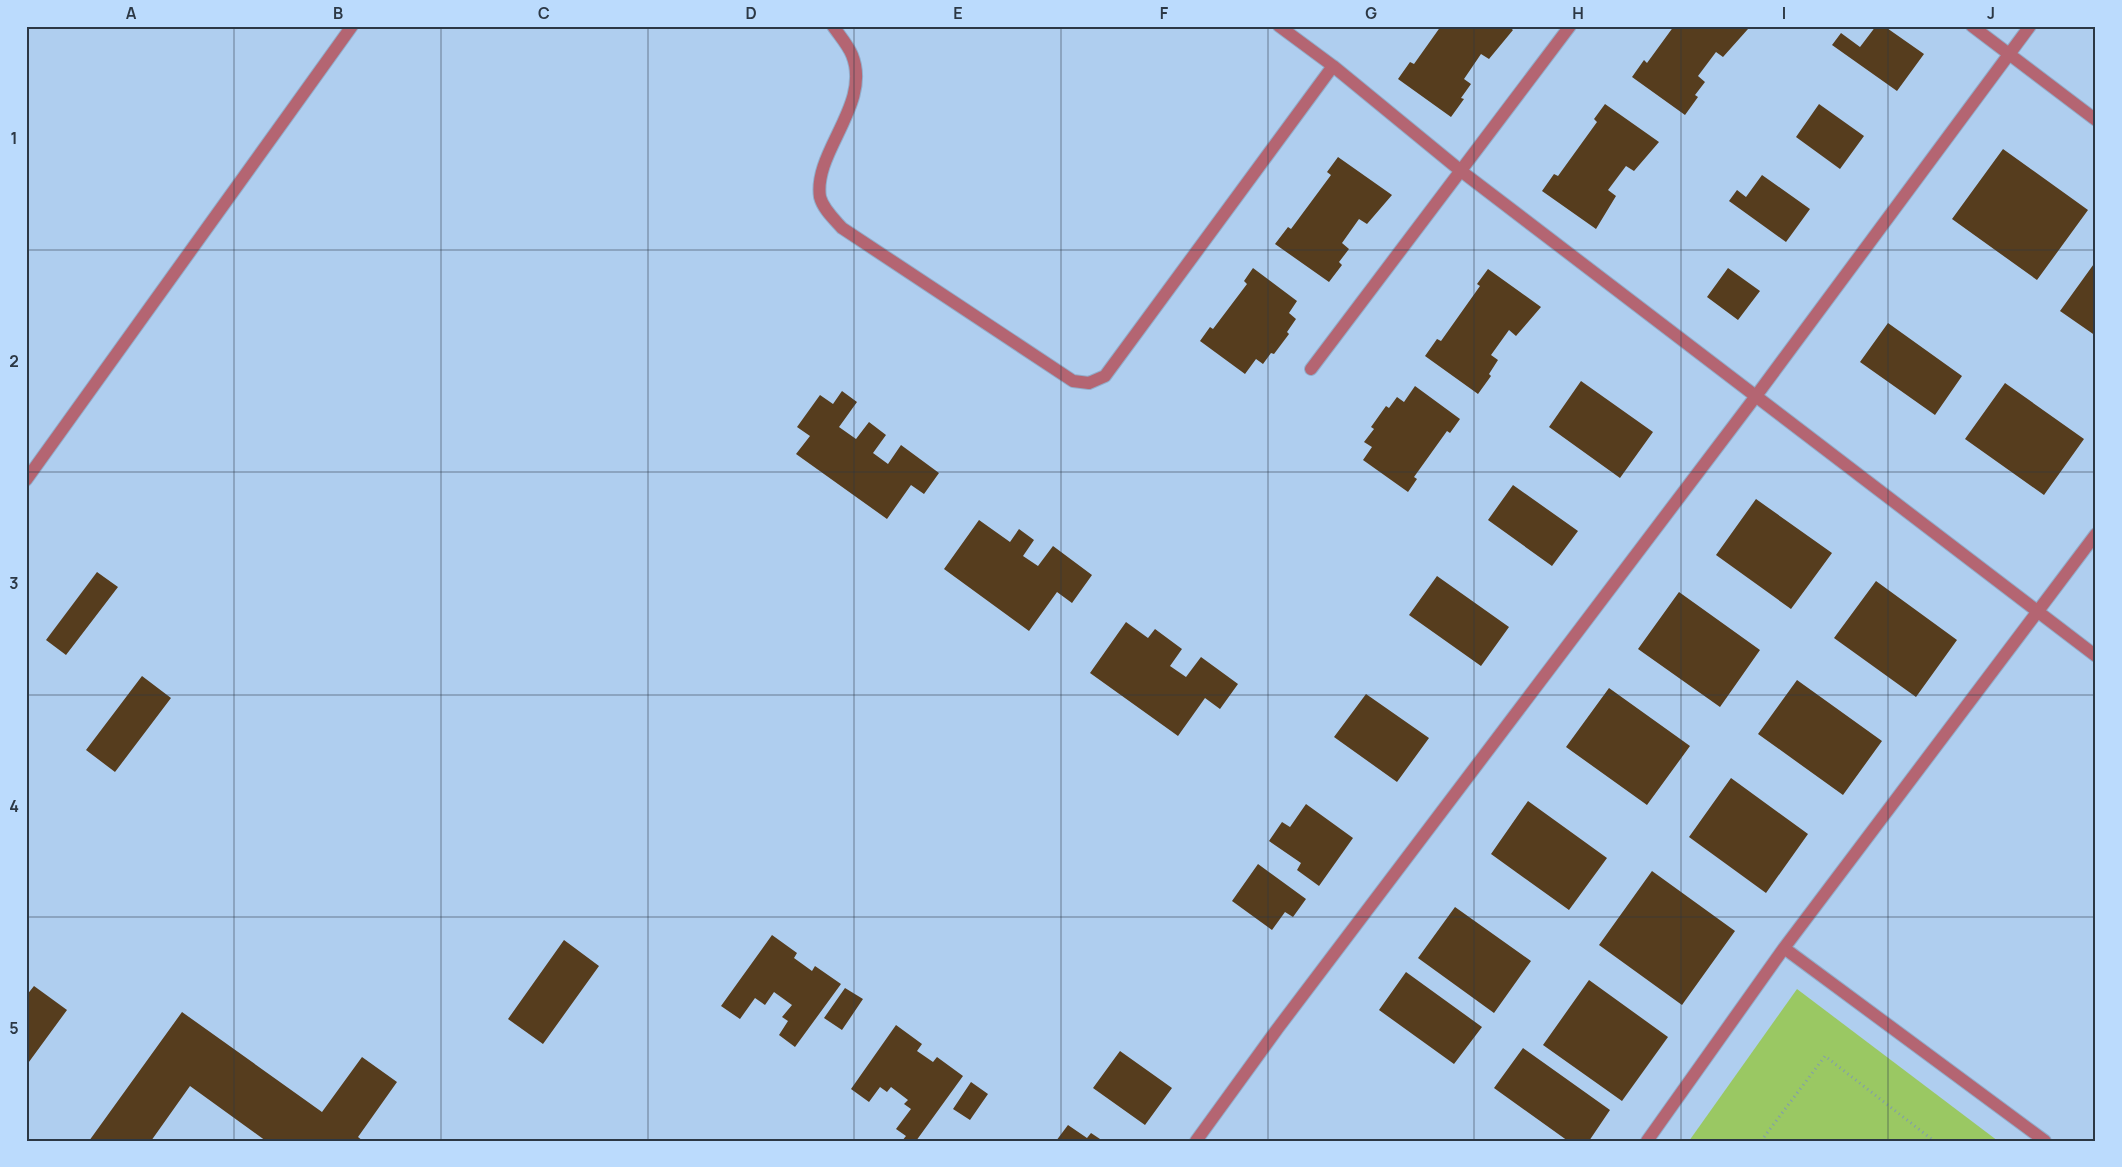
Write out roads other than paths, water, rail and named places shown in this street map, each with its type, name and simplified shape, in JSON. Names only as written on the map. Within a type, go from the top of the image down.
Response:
[{"type":"street","points":[[26,480],[352,26]]},
{"type":"street","points":[[833,26],[852,55],[856,76],[852,102],[820,177],[820,198],[826,210],[842,228],[1073,381],[1089,383],[1105,376],[1333,66]]},
{"type":"street","points":[[1279,26],[1333,66],[1461,171],[2096,656]]},
{"type":"street","points":[[1311,370],[1570,26]]},
{"type":"street","points":[[1972,26],[2009,56],[2096,120]]},
{"type":"street","points":[[1196,1141],[1278,1028],[1756,396],[2030,26]]},
{"type":"street","points":[[1646,1141],[1784,948],[2096,534]]},
{"type":"street","points":[[1784,948],[2045,1141]]}]
